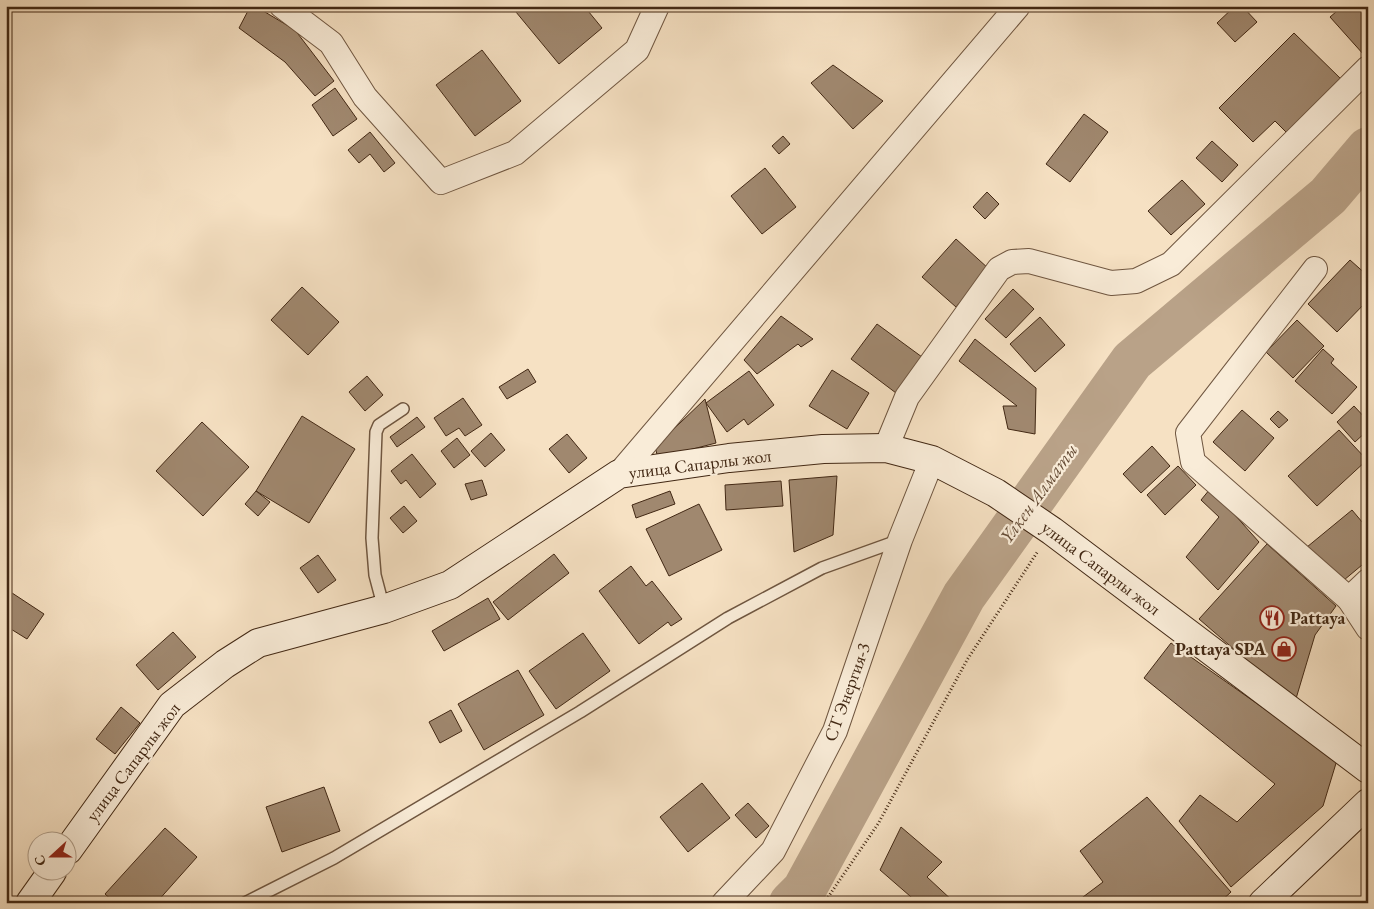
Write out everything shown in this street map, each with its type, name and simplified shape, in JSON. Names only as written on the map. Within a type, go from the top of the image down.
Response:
[{"type":"street","points":[[282,6],[331,43],[365,97],[441,182],[515,153],[637,50],[656,6]]},
{"type":"street","points":[[619,474],[1018,6]]},
{"type":"street","points":[[886,448],[907,397],[999,269],[1012,262],[1029,261],[1111,283],[1136,281],[1171,264],[1368,68]]},
{"type":"street","points":[[1316,269],[1188,433],[1193,462],[1348,599],[1368,628]]},
{"type":"street","name":"улица Сапарлы жол","points":[[78,836],[172,705],[225,664],[258,643],[384,609],[450,585],[619,474],[738,457],[823,449],[886,448],[932,460],[996,493],[1052,531],[1368,769]]},
{"type":"street","name":"СТ Энергия-3","points":[[724,903],[773,851],[835,731],[900,540],[932,460]]},
{"type":"street","points":[[1348,599],[1368,581]]},
{"type":"street","points":[[1263,903],[1368,803]]},
{"type":"street","points":[[30,903],[45,882]]},
{"type":"lane","points":[[384,609],[375,575],[372,538],[376,432],[379,425],[403,409]]},
{"type":"lane","points":[[245,903],[343,853],[580,712],[728,618],[822,568],[900,540]]},
{"type":"path","points":[[824,903],[878,824],[966,660],[1052,531]]},
{"type":"building","points":[[255,6],[295,30],[334,81],[315,96],[285,62],[239,28],[250,7]]},
{"type":"building","points":[[511,6],[584,6],[602,28],[559,64]]},
{"type":"building","points":[[1235,6],[1242,6],[1257,22],[1235,42],[1217,23]]},
{"type":"building","points":[[1343,6],[1360,6],[1368,15],[1368,51],[1364,55],[1330,17]]},
{"type":"building","points":[[1294,33],[1342,80],[1288,134],[1275,121],[1253,142],[1219,108]]},
{"type":"building","points":[[482,50],[521,101],[475,136],[436,85]]},
{"type":"building","points":[[833,65],[883,101],[853,129],[811,83]]},
{"type":"building","points":[[335,88],[357,119],[333,136],[312,105]]},
{"type":"building","points":[[1084,114],[1108,132],[1070,182],[1046,164]]},
{"type":"building","points":[[370,132],[395,163],[384,172],[370,154],[359,163],[348,150]]},
{"type":"building","points":[[783,136],[790,144],[779,154],[772,146]]},
{"type":"building","points":[[1212,141],[1238,165],[1222,182],[1196,158]]},
{"type":"building","points":[[765,168],[796,207],[762,234],[731,196]]},
{"type":"building","points":[[1182,180],[1205,204],[1171,235],[1148,211]]},
{"type":"building","points":[[987,192],[999,204],[985,219],[973,207]]},
{"type":"building","points":[[956,239],[989,269],[956,307],[922,277]]},
{"type":"building","points":[[1350,260],[1368,276],[1368,300],[1337,332],[1308,304]]},
{"type":"building","points":[[302,287],[339,322],[308,355],[271,320]]},
{"type":"building","points":[[1013,289],[1034,309],[1006,338],[985,319]]},
{"type":"building","points":[[781,316],[813,339],[801,347],[798,344],[757,374],[744,360]]},
{"type":"building","points":[[1040,317],[1065,345],[1035,372],[1010,344]]},
{"type":"building","points":[[1297,320],[1324,346],[1293,378],[1266,352]]},
{"type":"building","points":[[877,324],[922,357],[896,393],[851,359]]},
{"type":"building","points":[[975,339],[1036,388],[1035,434],[1008,429],[1003,406],[1017,406],[959,361]]},
{"type":"building","points":[[1323,349],[1334,359],[1331,363],[1357,387],[1332,414],[1295,381]]},
{"type":"building","points":[[528,369],[536,382],[507,399],[499,387]]},
{"type":"building","points":[[832,370],[869,393],[847,429],[809,406]]},
{"type":"building","points":[[749,371],[774,405],[748,425],[744,419],[727,432],[706,403]]},
{"type":"building","points":[[367,376],[383,395],[365,411],[349,392]]},
{"type":"building","points":[[463,398],[482,425],[465,436],[459,428],[446,436],[434,418]]},
{"type":"building","points":[[705,399],[716,443],[658,458],[655,447]]},
{"type":"building","points":[[1354,406],[1368,421],[1368,430],[1355,442],[1337,422]]},
{"type":"building","points":[[1242,410],[1274,438],[1245,471],[1213,442]]},
{"type":"building","points":[[1278,411],[1288,420],[1279,428],[1270,419]]},
{"type":"building","points":[[302,416],[355,449],[309,523],[256,491]]},
{"type":"building","points":[[417,417],[425,427],[397,447],[390,437]]},
{"type":"building","points":[[202,422],[249,467],[203,516],[156,471]]},
{"type":"building","points":[[1339,430],[1367,460],[1317,506],[1288,476]]},
{"type":"building","points":[[491,433],[505,450],[485,467],[471,451]]},
{"type":"building","points":[[567,434],[587,458],[569,473],[549,449]]},
{"type":"building","points":[[457,438],[470,455],[454,468],[441,451]]},
{"type":"building","points":[[1152,446],[1170,466],[1141,493],[1123,474]]},
{"type":"building","points":[[412,454],[436,484],[420,498],[406,480],[401,484],[391,471]]},
{"type":"building","points":[[1178,466],[1196,485],[1165,515],[1147,495]]},
{"type":"building","points":[[837,476],[833,535],[794,552],[789,480]]},
{"type":"building","points":[[482,480],[487,495],[471,500],[465,484]]},
{"type":"building","points":[[781,481],[783,506],[726,510],[725,485]]},
{"type":"building","points":[[1210,489],[1237,508],[1234,514],[1259,542],[1218,590],[1186,557],[1219,517],[1201,500]]},
{"type":"building","points":[[256,491],[270,502],[258,516],[245,504]]},
{"type":"building","points":[[670,491],[675,504],[636,518],[632,505]]},
{"type":"building","points":[[699,504],[722,550],[669,576],[646,529]]},
{"type":"building","points":[[404,506],[417,521],[403,533],[390,518]]},
{"type":"building","points":[[1352,510],[1368,529],[1368,560],[1338,585],[1307,547]]},
{"type":"building","points":[[1267,544],[1336,606],[1315,635],[1295,702],[1199,619]]},
{"type":"building","points":[[554,554],[569,573],[508,620],[493,602]]},
{"type":"building","points":[[318,555],[336,580],[318,593],[300,568]]},
{"type":"building","points":[[631,566],[646,586],[652,581],[682,619],[671,626],[668,622],[639,644],[599,591]]},
{"type":"building","points":[[6,589],[44,614],[27,639],[6,626]]},
{"type":"building","points":[[488,598],[500,619],[444,651],[432,631]]},
{"type":"building","points":[[173,632],[196,657],[158,690],[136,665]]},
{"type":"building","points":[[583,633],[610,671],[556,709],[529,671]]},
{"type":"building","points":[[1171,643],[1337,760],[1323,806],[1231,887],[1179,821],[1200,795],[1237,822],[1275,784],[1144,678]]},
{"type":"building","points":[[518,670],[544,715],[484,750],[458,704]]},
{"type":"building","points":[[121,707],[140,723],[115,754],[96,739]]},
{"type":"building","points":[[451,710],[462,731],[440,743],[429,722]]},
{"type":"building","points":[[702,783],[730,818],[688,852],[660,817]]},
{"type":"building","points":[[324,787],[340,831],[282,852],[266,807]]},
{"type":"building","points":[[1147,797],[1231,892],[1219,903],[1075,903],[1103,882],[1080,851]]},
{"type":"building","points":[[748,803],[769,826],[756,838],[735,815]]},
{"type":"building","points":[[901,827],[942,862],[927,877],[955,903],[918,903],[880,870]]},
{"type":"building","points":[[165,828],[197,857],[156,903],[115,903],[105,894]]},
{"type":"waterway","name":"Үлкен Алматы","points":[[791,903],[804,890],[964,596],[1132,361],[1328,196],[1368,149]]},
{"type":"place","name":"Pattaya","points":[[1272,618]]},
{"type":"place","name":"Pattaya SPA","points":[[1284,649]]}]
